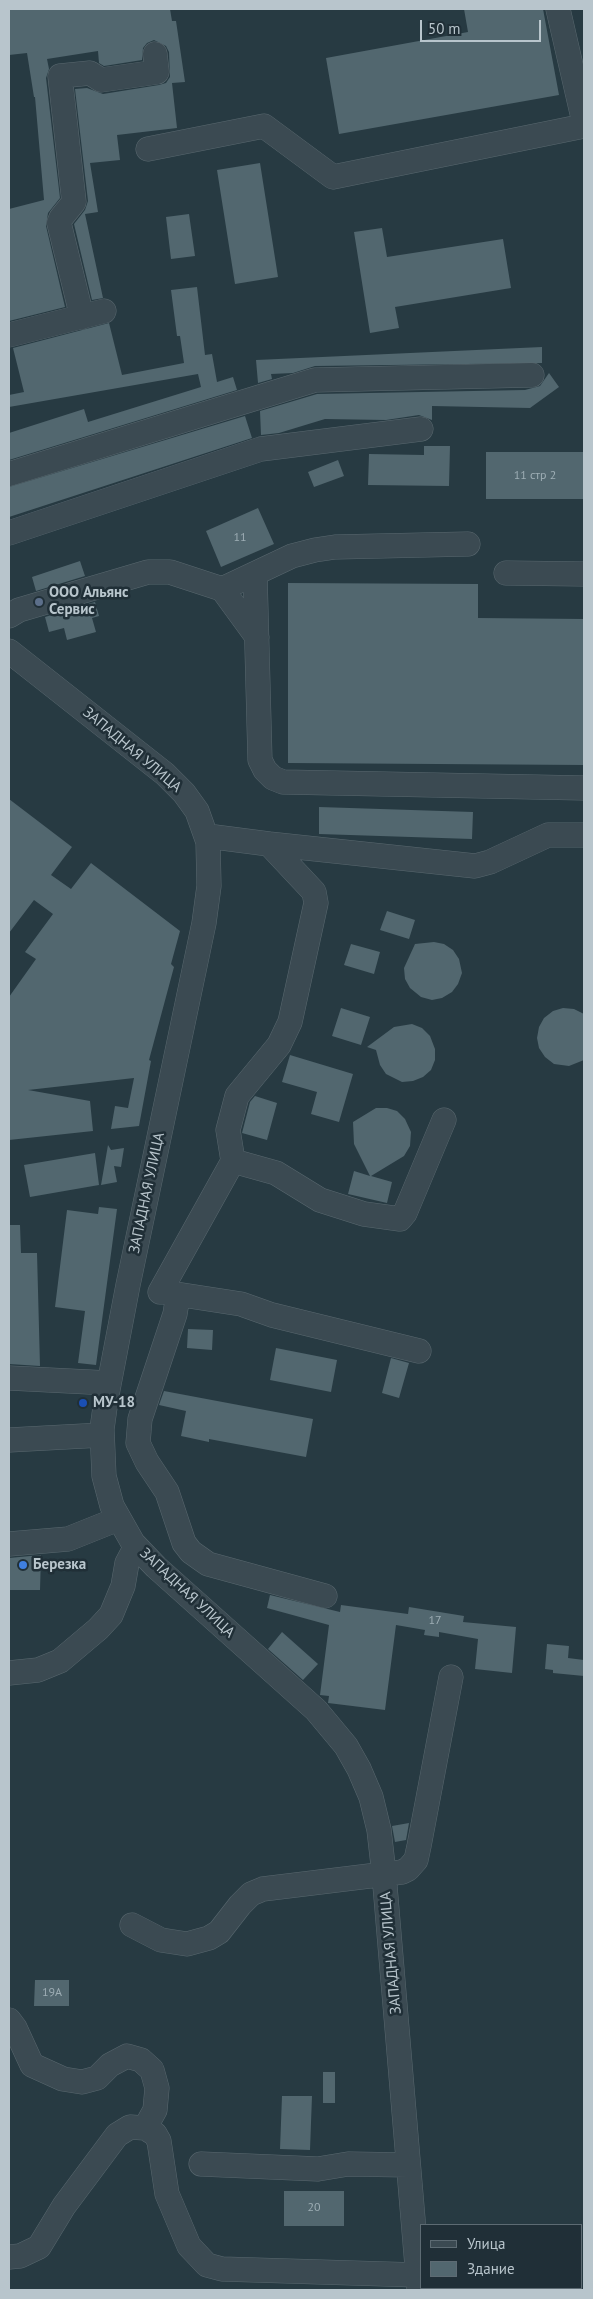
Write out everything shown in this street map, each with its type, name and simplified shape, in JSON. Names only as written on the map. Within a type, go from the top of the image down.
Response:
[{"type":"street","points":[[558,9],[584,122]]},
{"type":"street","points":[[9,335],[93,314],[59,223],[60,218],[74,202],[60,76],[90,73],[102,80],[157,72],[154,54]]},
{"type":"street","points":[[148,149],[264,126],[333,177],[584,126]]},
{"type":"street","points":[[9,474],[251,398],[316,380],[532,375]]},
{"type":"street","points":[[9,533],[261,449],[421,429]]},
{"type":"street","points":[[222,588],[292,556],[335,547],[468,544]]},
{"type":"street","points":[[9,616],[27,608],[148,572],[170,572],[222,588],[256,637]]},
{"type":"street","points":[[506,573],[584,574]]},
{"type":"street","points":[[255,574],[260,760],[265,770],[273,778],[283,782],[584,788]]},
{"type":"street","name":"ЗАПАДНАЯ УЛИЦА","points":[[9,651],[165,774],[184,793],[197,811],[207,836],[210,862],[204,923],[128,1285],[110,1383],[102,1435],[104,1476],[108,1494],[118,1519],[136,1546],[156,1567],[299,1694],[346,1746],[359,1768],[371,1797],[379,1830],[384,1874],[418,2283]]},
{"type":"street","points":[[207,836],[475,866],[490,862],[548,835],[584,835]]},
{"type":"street","points":[[269,844],[314,892],[316,903],[290,1022],[279,1045],[237,1096],[228,1130],[233,1161],[169,1293],[175,1314],[140,1419],[138,1443],[147,1462],[167,1492],[184,1543],[200,1559],[218,1568],[325,1596]]},
{"type":"street","points":[[233,1161],[276,1174],[320,1200],[364,1214],[393,1220],[400,1219],[405,1213],[444,1120]]},
{"type":"street","points":[[128,1285],[241,1304],[272,1315],[419,1351]]},
{"type":"street","points":[[9,1378],[110,1383]]},
{"type":"street","points":[[9,1440],[102,1435]]},
{"type":"street","points":[[9,1544],[68,1539],[118,1519]]},
{"type":"street","points":[[9,1673],[38,1670],[60,1662],[98,1629],[111,1615],[123,1586],[127,1563],[136,1546]]},
{"type":"street","points":[[132,1924],[162,1940],[174,1943],[193,1943],[210,1938],[219,1932],[251,1894],[263,1889],[402,1872],[413,1865],[416,1860],[451,1677]]},
{"type":"street","points":[[9,2020],[15,2028],[32,2065],[63,2079],[82,2082],[97,2078],[110,2065],[127,2056],[141,2060],[152,2070],[157,2088],[156,2110],[145,2128]]},
{"type":"street","points":[[9,2257],[20,2256],[39,2246],[64,2206],[117,2136],[130,2127],[145,2128],[155,2134],[159,2141],[167,2194],[189,2246],[207,2265],[222,2269],[366,2282],[418,2283]]},
{"type":"street","points":[[201,2164],[318,2169],[348,2164],[408,2165]]},
{"type":"building","points":[[9,9],[170,9],[172,21],[176,21],[185,82],[172,83],[177,128],[117,135],[120,160],[90,163],[98,212],[85,214],[103,298],[92,300],[74,224],[85,210],[88,201],[75,89],[87,88],[103,94],[166,83],[170,77],[169,52],[166,46],[154,40],[147,43],[143,48],[142,60],[104,66],[99,63],[98,51],[47,59],[49,69],[46,78],[60,198],[48,213],[46,226],[65,307],[9,321],[9,209],[44,200],[35,97],[27,53],[9,55]]},
{"type":"building","points":[[464,9],[543,9],[559,95],[339,134],[326,58],[468,32]]},
{"type":"building","points":[[260,163],[278,277],[235,284],[217,170]]},
{"type":"building","points":[[189,214],[195,256],[171,259],[166,217]]},
{"type":"building","points":[[382,228],[387,257],[503,239],[511,288],[395,307],[399,328],[370,333],[354,232]]},
{"type":"building","points":[[197,287],[205,355],[212,354],[217,382],[233,377],[237,390],[9,460],[9,433],[84,409],[88,422],[201,387],[198,374],[9,407],[9,395],[24,392],[13,348],[109,323],[122,375],[184,363],[180,336],[177,336],[171,290]]},
{"type":"building","points":[[542,347],[542,363],[315,366],[293,373],[271,374],[272,379],[258,383],[256,360]]},
{"type":"building","points":[[549,373],[559,387],[530,408],[432,406],[432,420],[419,415],[386,420],[325,419],[279,433],[261,435],[260,411],[317,394],[525,390],[540,386]]},
{"type":"building","points":[[245,416],[252,438],[9,517],[9,487]]},
{"type":"building","points":[[424,446],[450,446],[449,486],[368,485],[369,454],[424,455]]},
{"type":"building","points":[[486,452],[584,452],[584,499],[486,499]]},
{"type":"building","points":[[338,460],[344,476],[314,487],[308,472]]},
{"type":"building","points":[[258,508],[274,544],[221,567],[206,531]]},
{"type":"building","points":[[80,561],[85,576],[36,591],[32,577]]},
{"type":"building","points":[[288,583],[478,584],[478,618],[584,619],[584,765],[288,763]]},
{"type":"building","points":[[95,602],[99,616],[92,618],[96,632],[67,640],[64,628],[49,632],[45,617]]},
{"type":"building","points":[[9,799],[72,847],[51,875],[71,889],[91,863],[180,931],[171,964],[174,967],[149,1060],[151,1061],[139,1126],[111,1129],[115,1106],[128,1108],[134,1078],[28,1090],[90,1101],[93,1131],[9,1140],[9,997],[36,959],[25,952],[53,914],[34,900],[9,933]]},
{"type":"building","points":[[319,807],[473,812],[472,839],[319,834]]},
{"type":"building","points":[[387,911],[415,920],[409,939],[380,930]]},
{"type":"building","points":[[434,942],[444,944],[453,950],[459,959],[462,973],[458,984],[452,992],[442,998],[432,1000],[421,997],[410,988],[405,979],[404,968],[415,944]]},
{"type":"building","points":[[351,944],[380,952],[374,974],[344,965]]},
{"type":"building","points":[[341,1008],[370,1017],[361,1045],[332,1036]]},
{"type":"building","points":[[563,1008],[574,1009],[584,1014],[584,1060],[569,1066],[554,1064],[545,1057],[539,1048],[537,1038],[539,1027],[544,1018],[553,1011]]},
{"type":"building","points":[[412,1024],[422,1028],[430,1036],[435,1049],[435,1060],[431,1070],[423,1077],[413,1081],[402,1082],[386,1074],[380,1065],[376,1050],[367,1047],[394,1027]]},
{"type":"building","points":[[290,1055],[353,1074],[339,1122],[311,1114],[317,1092],[282,1082]]},
{"type":"building","points":[[255,1096],[277,1103],[267,1140],[242,1133],[250,1102]]},
{"type":"building","points":[[376,1108],[387,1108],[397,1111],[405,1119],[411,1132],[410,1146],[404,1156],[371,1176],[392,1182],[387,1203],[348,1194],[354,1171],[370,1176],[354,1144],[353,1122]]},
{"type":"building","points":[[108,1145],[111,1150],[124,1148],[121,1167],[114,1166],[117,1182],[101,1185]]},
{"type":"building","points":[[95,1153],[99,1185],[30,1197],[24,1165]]},
{"type":"building","points":[[99,1207],[117,1209],[96,1365],[78,1363],[85,1311],[55,1307],[67,1210],[98,1214]]},
{"type":"building","points":[[9,1225],[20,1225],[21,1253],[37,1253],[40,1366],[9,1364]]},
{"type":"building","points":[[188,1329],[213,1330],[212,1350],[187,1348]]},
{"type":"building","points":[[276,1348],[337,1360],[331,1392],[270,1380]]},
{"type":"building","points":[[391,1358],[409,1363],[399,1398],[382,1393]]},
{"type":"building","points":[[164,1391],[313,1419],[306,1457],[209,1439],[209,1442],[181,1436],[186,1411],[159,1405]]},
{"type":"building","points":[[41,1555],[40,1590],[9,1590],[9,1558]]},
{"type":"building","points":[[270,1595],[340,1612],[341,1605],[408,1614],[409,1607],[464,1616],[463,1622],[516,1627],[512,1673],[475,1669],[478,1639],[439,1632],[439,1637],[424,1635],[425,1630],[396,1625],[385,1710],[328,1703],[329,1696],[320,1695],[329,1625],[267,1608]]},
{"type":"building","points":[[282,1632],[318,1664],[303,1680],[268,1649]]},
{"type":"building","points":[[547,1644],[569,1646],[568,1658],[584,1660],[584,1676],[553,1673],[553,1670],[545,1669]]},
{"type":"building","points":[[409,1823],[406,1840],[395,1842],[392,1826]]},
{"type":"building","points":[[35,1980],[69,1980],[69,2006],[34,2006]]},
{"type":"building","points":[[323,2072],[335,2072],[335,2103],[323,2103]]},
{"type":"building","points":[[282,2096],[312,2096],[310,2150],[280,2149]]},
{"type":"building","points":[[284,2191],[344,2191],[344,2226],[284,2226]]},
{"type":"place","name":"ООО Альянс Сервис","points":[[39,602]]},
{"type":"place","name":"МУ-18","points":[[83,1403]]},
{"type":"place","name":"Березка","points":[[23,1565]]}]
